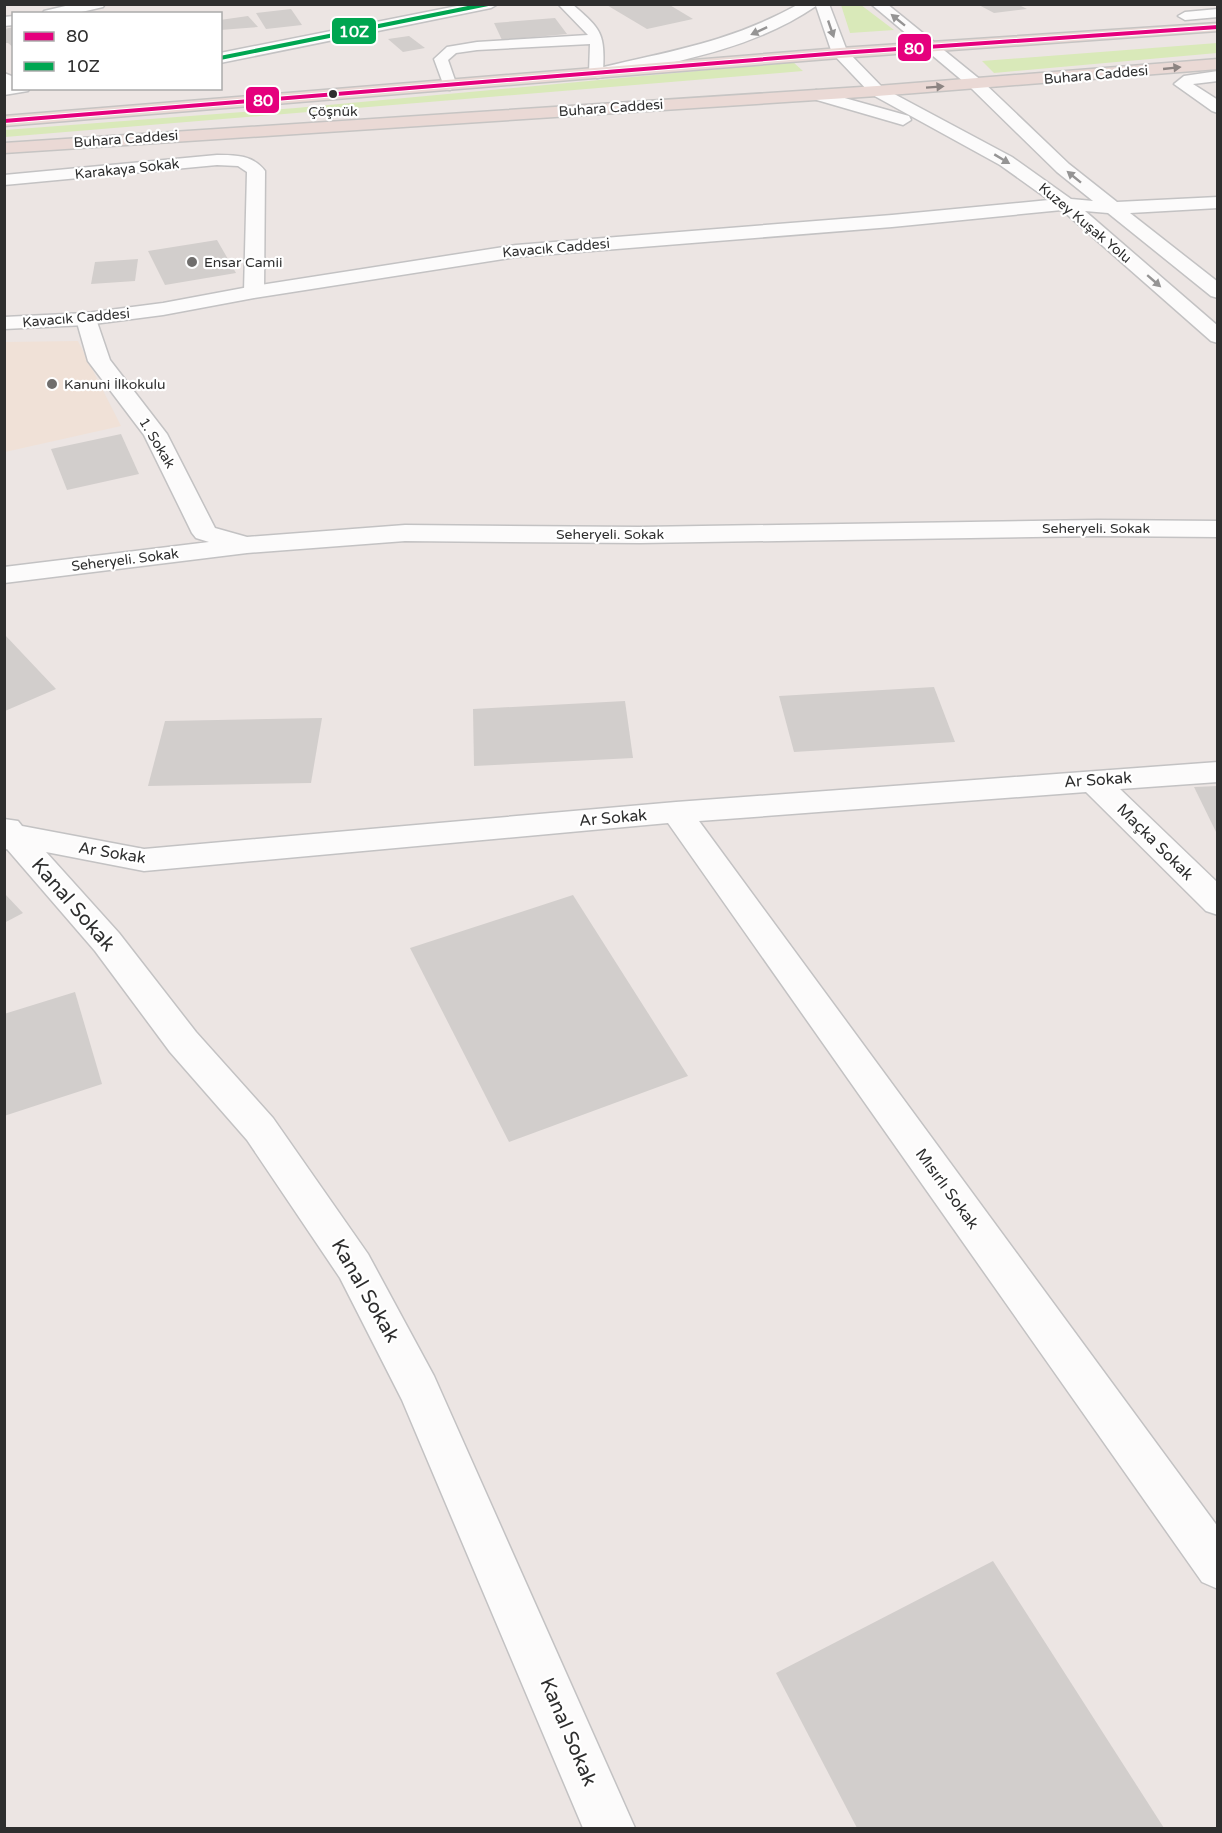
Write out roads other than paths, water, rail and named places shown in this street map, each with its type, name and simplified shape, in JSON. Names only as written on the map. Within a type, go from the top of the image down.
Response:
[{"type":"highway","points":[[4,121],[813,55],[1218,27]]},
{"type":"highway","points":[[926,63],[944,58],[967,56],[1218,38]]},
{"type":"highway","points":[[161,137],[267,118],[871,85],[900,71],[930,46]]},
{"type":"highway","points":[[813,55],[828,72]]},
{"type":"highway","points":[[967,56],[999,82]]},
{"type":"highway","name":"Buhara Caddesi","points":[[4,148],[816,94],[871,85],[976,84],[1218,64]]},
{"type":"street","points":[[59,12],[98,4]]},
{"type":"street","points":[[222,58],[491,4]]},
{"type":"street","points":[[596,73],[723,46],[792,10],[810,4]]},
{"type":"street","points":[[822,4],[840,53]]},
{"type":"street","name":"Kuzey Kuşak Yolu","points":[[878,4],[976,84],[1063,168],[1218,292]]},
{"type":"street","points":[[1185,16],[1218,14]]},
{"type":"street","name":"Kuzey Kuşak Yolu","points":[[840,53],[871,85],[1006,161],[1066,204],[1218,337]]},
{"type":"street","points":[[1218,76],[1190,79],[1182,84],[1218,108]]},
{"type":"street","points":[[816,94],[869,109],[976,145]]},
{"type":"street","name":"Karakaya Sokak","points":[[4,180],[217,160],[238,160],[250,163],[256,171],[254,292]]},
{"type":"street","name":"Kavacık Caddesi","points":[[4,323],[86,319],[163,309],[254,292],[516,251],[880,222],[1066,204],[1112,208],[1218,202]]},
{"type":"street","name":"1. Sokak","points":[[86,319],[99,361],[154,434],[205,532],[247,545]]},
{"type":"street","name":"Seheryeli. Sokak","points":[[4,575],[247,545],[405,533],[640,535],[1218,528]]},
{"type":"street","name":"Ar Sokak","points":[[7,833],[144,860],[676,812],[1218,772]]},
{"type":"street","name":"Maçka Sokak","points":[[1093,781],[1218,903]]},
{"type":"street","name":"Mısırlı Sokak","points":[[676,812],[1218,1566]]},
{"type":"street","name":"Kanal Sokak","points":[[7,833],[107,942],[183,1042],[260,1129],[354,1266],[419,1390],[609,1828]]},
{"type":"lane","points":[[564,4],[594,32],[597,39],[596,73]]},
{"type":"lane","points":[[450,86],[441,59],[452,50],[477,46],[597,39]]},
{"type":"place","name":"Çöşnük","points":[[333,94]]},
{"type":"place","name":"Ensar Camii","points":[[192,262]]},
{"type":"place","name":"Kanuni İlkokulu","points":[[52,384]]}]
